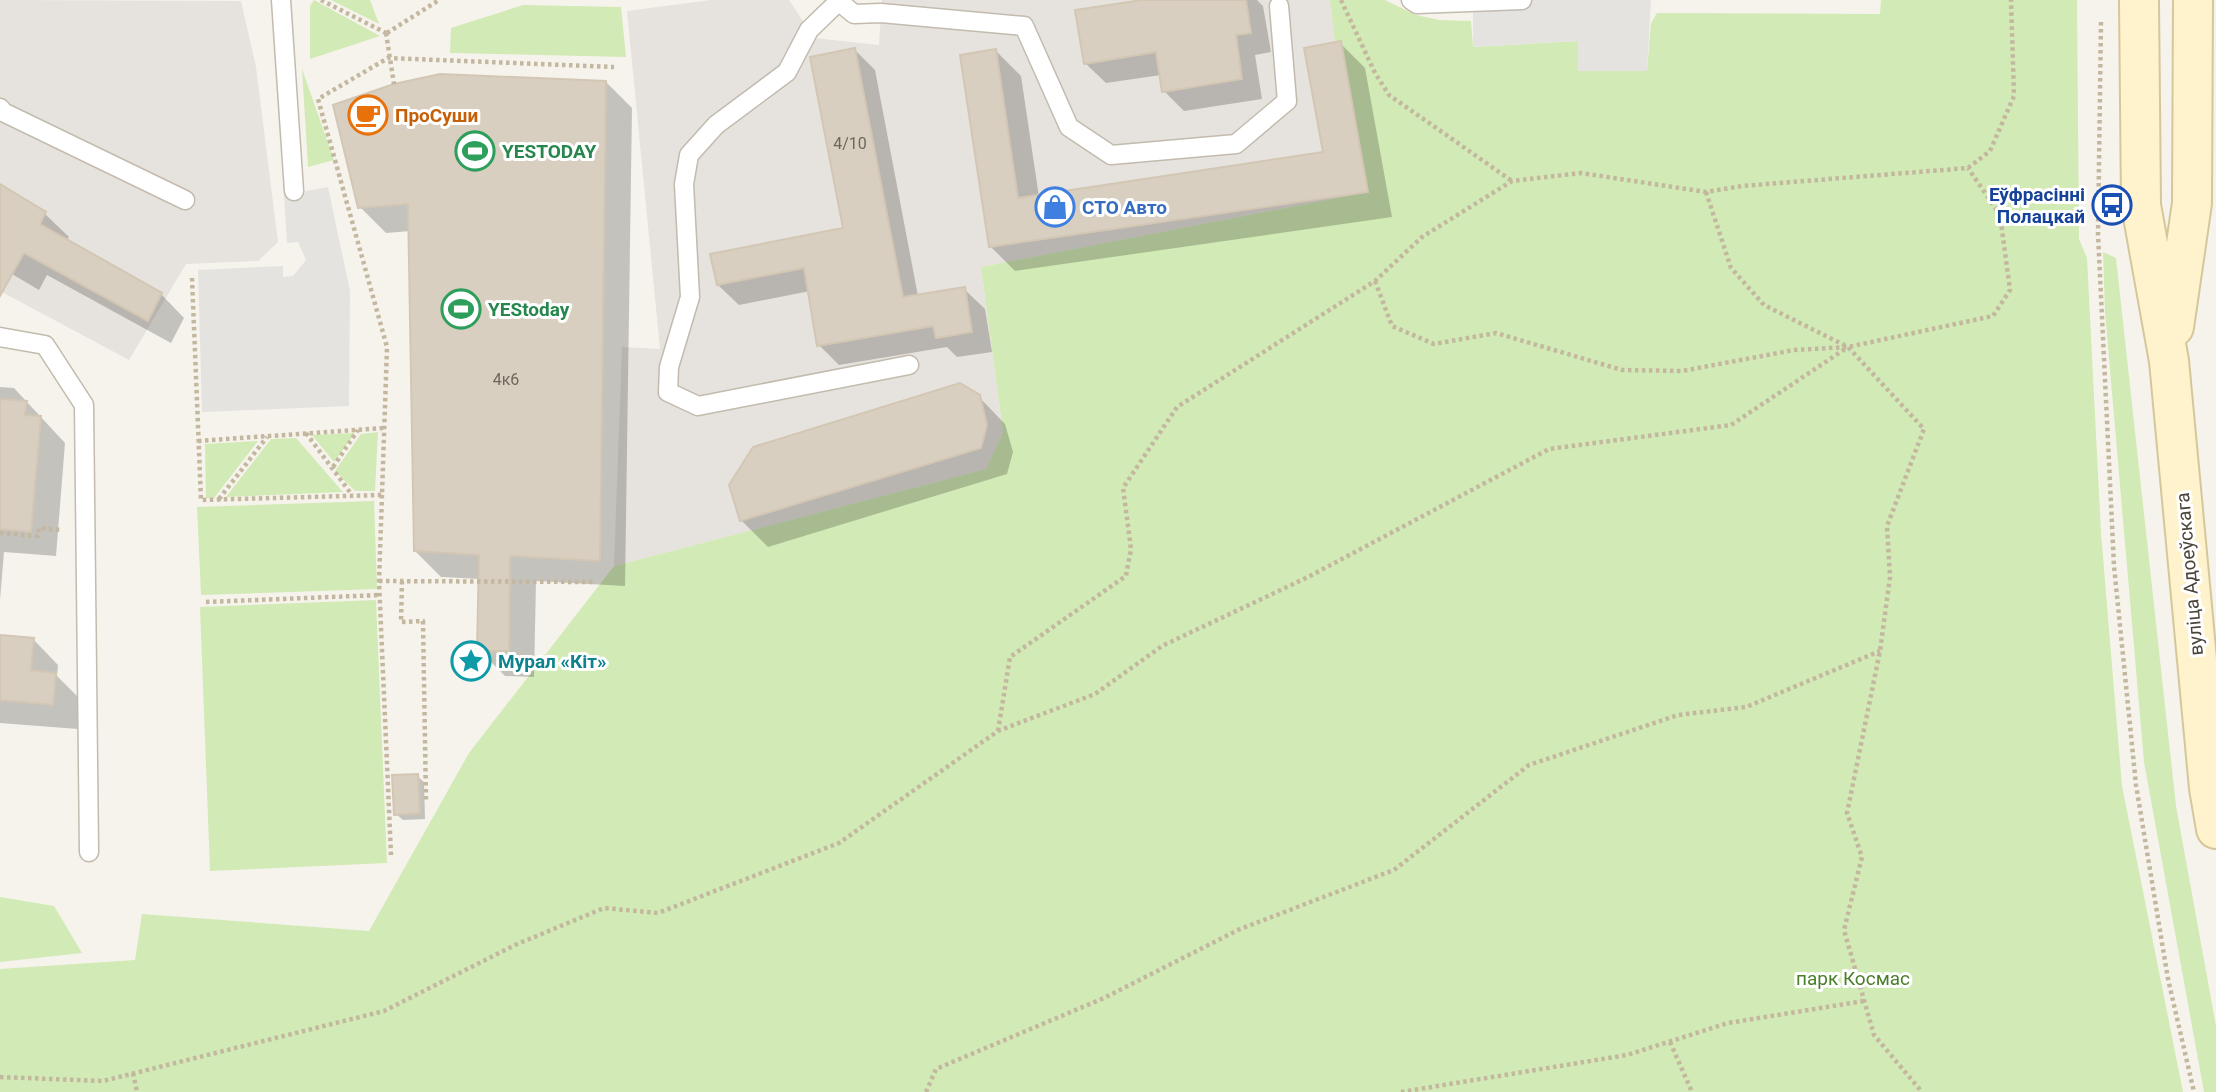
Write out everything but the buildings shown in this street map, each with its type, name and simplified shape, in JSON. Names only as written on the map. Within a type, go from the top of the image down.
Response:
[{"type":"main road","name":"вуліца Адоеўскага","points":[[2140,0],[2141,205],[2169,361],[2209,788],[2216,829]]},
{"type":"main road","name":"вуліца Адоеўскага","points":[[2169,361],[2192,203],[2193,0]]},
{"type":"lane","points":[[281,0],[294,191]]},
{"type":"lane","points":[[1411,0],[1417,4],[1522,0]]},
{"type":"lane","points":[[909,365],[698,406],[668,392],[669,367],[690,297],[684,184],[689,155],[716,125],[787,72],[809,30],[837,1],[854,14],[881,13],[1024,26],[1069,127],[1111,155],[1236,144],[1287,101],[1279,6]]},
{"type":"lane","points":[[0,108],[3,113],[186,200]]},
{"type":"lane","points":[[0,337],[45,345],[84,405],[89,852]]},
{"type":"path","points":[[321,0],[386,33]]},
{"type":"path","points":[[386,33],[439,0]]},
{"type":"path","points":[[1341,0],[1375,73],[1389,95],[1513,181]]},
{"type":"path","points":[[998,731],[1010,657],[1126,576],[1131,550],[1123,488],[1177,407],[1375,281],[1422,237],[1513,181],[1581,173],[1706,192],[1742,186],[1968,169],[1990,151],[2014,96],[2011,0]]},
{"type":"path","points":[[2101,13],[2098,234],[2114,566],[2136,785],[2168,979],[2194,1092]]},
{"type":"path","points":[[386,33],[394,84]]},
{"type":"path","points":[[391,855],[379,580],[387,347],[318,99],[388,58],[614,67]]},
{"type":"path","points":[[1375,281],[1392,326],[1434,344],[1496,333],[1622,370],[1682,371],[1794,350],[1849,347],[1993,316],[2005,299],[2010,290],[2000,215],[1968,169]]},
{"type":"path","points":[[1706,192],[1731,268],[1764,305],[1849,347],[1924,429],[1887,526],[1890,577],[1880,651],[1847,813],[1862,858],[1844,930],[1874,1035],[1922,1092]]},
{"type":"path","points":[[192,278],[201,500],[382,495]]},
{"type":"path","points":[[0,1077],[103,1081],[384,1011],[515,945],[604,908],[658,913],[839,843],[998,731],[1095,694],[1162,646],[1308,577],[1549,449],[1731,425],[1849,347]]},
{"type":"path","points":[[198,441],[384,428]]},
{"type":"path","points":[[333,467],[358,430]]},
{"type":"path","points":[[306,433],[352,496]]},
{"type":"path","points":[[218,499],[267,436]]},
{"type":"path","points":[[0,533],[38,536],[39,528],[86,532]]},
{"type":"path","points":[[379,580],[593,582]]},
{"type":"path","points":[[402,581],[401,622],[423,621],[426,801]]},
{"type":"path","points":[[206,602],[380,595]]},
{"type":"path","points":[[926,1092],[936,1069],[1104,998],[1240,929],[1394,870],[1529,765],[1678,715],[1746,707],[1880,651]]},
{"type":"path","points":[[1401,1092],[1627,1055],[1728,1023],[1864,1001]]},
{"type":"path","points":[[1670,1042],[1692,1092]]},
{"type":"path","points":[[133,1073],[137,1092]]},
{"type":"shaded area","points":[[0,0],[241,1],[256,67],[278,242],[258,261],[186,264],[129,360],[0,291]]},
{"type":"shaded area","points":[[711,0],[789,0],[814,38],[879,45],[882,0],[1330,0],[1335,42],[1368,192],[981,267],[1003,432],[986,469],[614,566],[622,347],[660,349],[627,11]]},
{"type":"shaded area","points":[[1651,0],[1647,71],[1578,71],[1578,41],[1473,47],[1473,2]]},
{"type":"shaded area","points":[[328,187],[350,291],[349,406],[202,412],[198,270],[283,266],[283,277],[293,276],[306,260],[298,242],[287,243],[284,195]]},
{"type":"green space","points":[[314,0],[380,36],[310,59],[310,6]]},
{"type":"green space","points":[[331,0],[370,0],[379,24]]},
{"type":"green space","name":"парк Космас","points":[[1330,0],[1385,0],[1416,15],[1439,20],[1471,21],[1473,47],[1579,41],[1578,70],[1647,71],[1651,23],[1657,13],[1880,14],[1881,0],[2077,0],[2079,239],[2087,258],[2101,533],[2122,786],[2183,1092],[0,1092],[0,969],[135,960],[142,914],[369,931],[469,753],[614,566],[986,469],[1003,432],[981,267],[1368,192],[1341,45],[1335,42]]},
{"type":"green space","points":[[523,5],[621,7],[626,57],[450,53],[451,28]]},
{"type":"green space","points":[[302,69],[334,160],[308,167]]},
{"type":"green space","points":[[2103,252],[2116,258],[2176,806],[2216,1026],[2216,1092],[2204,1092],[2144,762],[2105,312]]},
{"type":"green space","points":[[378,432],[375,491],[355,491],[335,471],[361,434]]},
{"type":"green space","points":[[355,433],[334,462],[312,435]]},
{"type":"green space","points":[[296,438],[343,492],[226,497],[271,439]]},
{"type":"green space","points":[[258,441],[214,498],[206,498],[205,444]]},
{"type":"green space","points":[[374,501],[377,589],[201,595],[197,507]]},
{"type":"green space","points":[[376,600],[387,863],[210,871],[200,607]]},
{"type":"green space","points":[[0,897],[54,906],[82,953],[0,962]]},
{"type":"place","name":"ПроСуши","points":[[368,115]]},
{"type":"place","name":"YESTODAY","points":[[475,151]]},
{"type":"place","name":"Еўфрасінні Полацкай","points":[[2112,205]]},
{"type":"place","name":"СТО Авто","points":[[1055,207]]},
{"type":"place","name":"YEStoday","points":[[461,309]]},
{"type":"place","name":"Мурал «Кіт»","points":[[471,661]]}]
